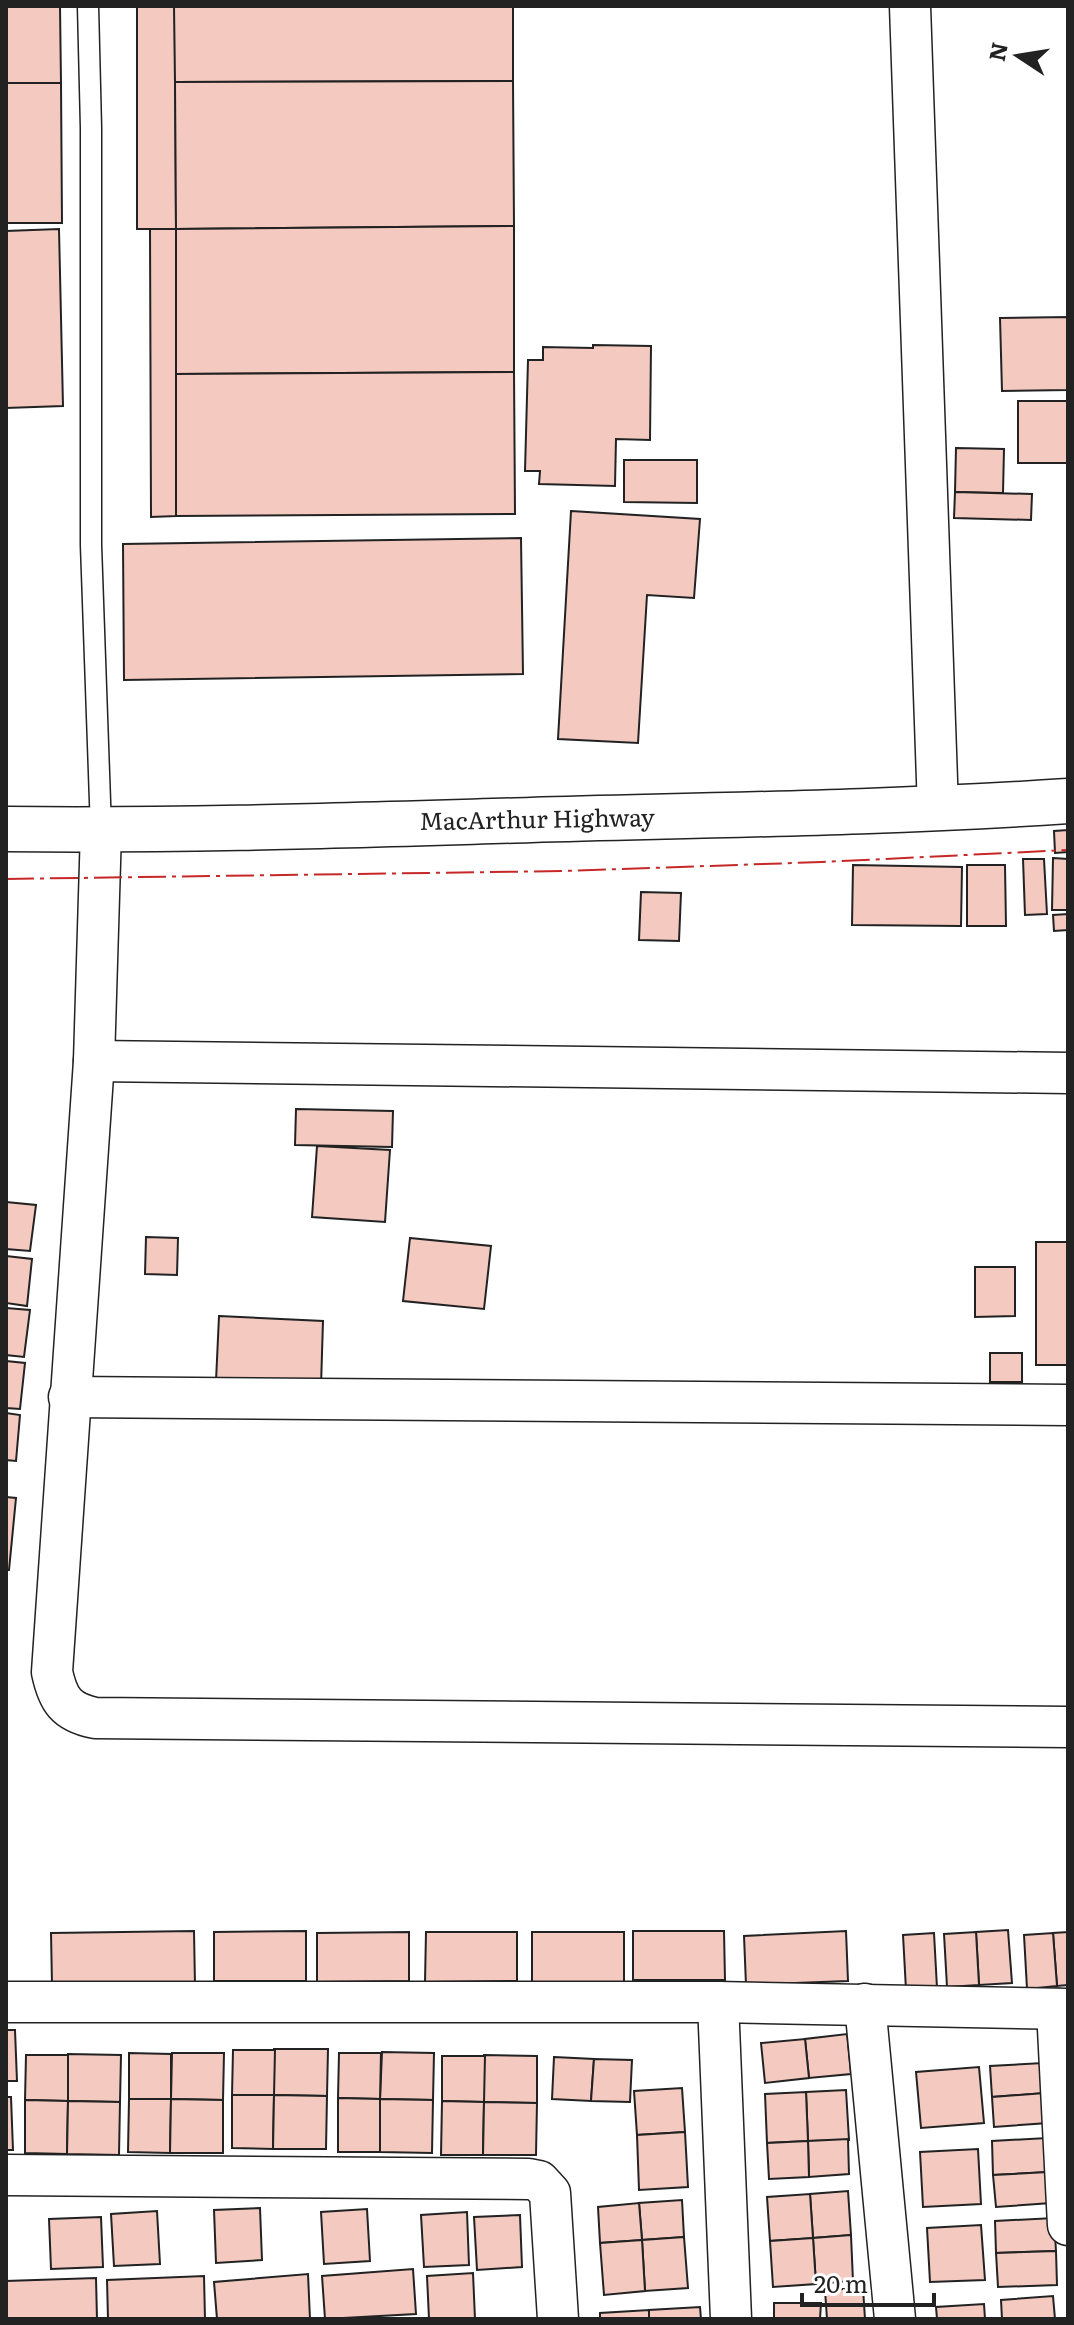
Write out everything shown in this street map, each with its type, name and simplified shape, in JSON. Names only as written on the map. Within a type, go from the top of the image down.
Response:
[{"type":"highway","name":"MacArthur Highway","points":[[6,829],[101,830],[938,809],[1068,801]]},
{"type":"street","points":[[910,6],[938,809]]},
{"type":"street","points":[[101,830],[94,1061],[52,1672],[56,1690],[65,1705],[79,1715],[95,1718],[1068,1727]]},
{"type":"street","points":[[94,1061],[1068,1073]]},
{"type":"street","points":[[69,1397],[1068,1405]]},
{"type":"street","points":[[6,2002],[718,2002],[1063,2009],[1068,2225]]},
{"type":"street","points":[[718,2002],[731,2319]]},
{"type":"street","points":[[865,2004],[895,2319]]},
{"type":"street","points":[[6,2175],[539,2181],[550,2193],[558,2319]]},
{"type":"lane","points":[[88,6],[91,545],[101,830]]},
{"type":"building","points":[[6,6],[60,6],[61,83],[6,83]]},
{"type":"building","points":[[137,6],[175,6],[176,229],[137,229]]},
{"type":"building","points":[[174,6],[513,6],[513,81],[175,82]]},
{"type":"building","points":[[513,81],[514,226],[176,229],[175,82]]},
{"type":"building","points":[[6,83],[61,83],[62,223],[6,223]]},
{"type":"building","points":[[514,226],[514,372],[176,374],[176,229]]},
{"type":"building","points":[[59,229],[63,406],[6,408],[6,231]]},
{"type":"building","points":[[150,229],[176,229],[176,516],[151,517]]},
{"type":"building","points":[[1068,317],[1068,390],[1002,391],[1000,318]]},
{"type":"building","points":[[593,345],[651,346],[650,440],[616,439],[615,486],[539,484],[540,471],[525,471],[528,360],[543,360],[543,347],[593,348]]},
{"type":"building","points":[[514,372],[515,514],[176,516],[176,374]]},
{"type":"building","points":[[1018,401],[1068,401],[1068,463],[1018,463]]},
{"type":"building","points":[[956,448],[1004,449],[1003,493],[955,492]]},
{"type":"building","points":[[624,460],[697,460],[697,503],[624,502]]},
{"type":"building","points":[[955,492],[1032,494],[1031,520],[954,518]]},
{"type":"building","points":[[571,511],[700,519],[694,598],[647,595],[638,743],[558,739]]},
{"type":"building","points":[[521,538],[523,674],[124,680],[123,544]]},
{"type":"building","points":[[1068,830],[1068,852],[1055,853],[1054,831]]},
{"type":"building","points":[[1053,858],[1068,859],[1068,910],[1052,910]]},
{"type":"building","points":[[1023,859],[1044,859],[1047,914],[1025,915]]},
{"type":"building","points":[[853,865],[962,867],[961,926],[852,925]]},
{"type":"building","points":[[967,865],[1005,865],[1006,926],[967,926]]},
{"type":"building","points":[[641,892],[681,893],[679,941],[639,940]]},
{"type":"building","points":[[1068,914],[1068,930],[1054,931],[1053,915]]},
{"type":"building","points":[[296,1109],[393,1111],[392,1147],[295,1145]]},
{"type":"building","points":[[317,1146],[390,1150],[385,1222],[312,1217]]},
{"type":"building","points":[[6,1202],[36,1205],[30,1251],[6,1249]]},
{"type":"building","points":[[146,1237],[178,1238],[177,1275],[145,1274]]},
{"type":"building","points":[[410,1238],[491,1246],[484,1309],[403,1301]]},
{"type":"building","points":[[1036,1242],[1068,1242],[1068,1365],[1036,1365]]},
{"type":"building","points":[[6,1256],[32,1259],[27,1306],[6,1303]]},
{"type":"building","points":[[975,1267],[1015,1267],[1015,1316],[975,1317]]},
{"type":"building","points":[[6,1308],[30,1310],[24,1357],[6,1355]]},
{"type":"building","points":[[219,1316],[323,1321],[321,1386],[216,1381]]},
{"type":"building","points":[[990,1353],[1022,1353],[1022,1382],[990,1382]]},
{"type":"building","points":[[6,1361],[25,1363],[20,1409],[6,1408]]},
{"type":"building","points":[[6,1413],[20,1415],[16,1461],[6,1460]]},
{"type":"building","points":[[6,1497],[16,1498],[9,1570],[6,1570]]},
{"type":"building","points":[[1008,1930],[1012,1983],[979,1985],[976,1932]]},
{"type":"building","points":[[194,1931],[195,1985],[52,1985],[51,1933]]},
{"type":"building","points":[[306,1931],[306,1981],[214,1981],[214,1932]]},
{"type":"building","points":[[633,1931],[724,1931],[725,1980],[633,1980]]},
{"type":"building","points":[[846,1931],[848,1981],[746,1985],[744,1936]]},
{"type":"building","points":[[409,1932],[409,1981],[317,1982],[317,1933]]},
{"type":"building","points":[[426,1932],[517,1932],[517,1981],[425,1982]]},
{"type":"building","points":[[532,1932],[624,1932],[624,1982],[532,1982]]},
{"type":"building","points":[[976,1932],[979,1985],[947,1987],[944,1934]]},
{"type":"building","points":[[1068,1932],[1068,1985],[1057,1986],[1053,1933]]},
{"type":"building","points":[[934,1933],[937,1988],[906,1990],[903,1935]]},
{"type":"building","points":[[1053,1933],[1057,1986],[1027,1989],[1024,1935]]},
{"type":"building","points":[[6,2030],[15,2030],[17,2081],[6,2081]]},
{"type":"building","points":[[847,2034],[851,2074],[809,2078],[805,2039]]},
{"type":"building","points":[[805,2039],[809,2078],[765,2083],[761,2043]]},
{"type":"building","points":[[274,2049],[328,2049],[327,2096],[274,2095]]},
{"type":"building","points":[[233,2050],[275,2050],[274,2095],[232,2095]]},
{"type":"building","points":[[382,2052],[434,2053],[433,2100],[380,2099]]},
{"type":"building","points":[[129,2053],[171,2054],[171,2099],[129,2099]]},
{"type":"building","points":[[172,2053],[224,2053],[223,2100],[171,2099]]},
{"type":"building","points":[[339,2053],[381,2053],[380,2099],[338,2098]]},
{"type":"building","points":[[68,2054],[121,2055],[120,2102],[68,2101]]},
{"type":"building","points":[[26,2055],[68,2055],[68,2101],[25,2100]]},
{"type":"building","points":[[484,2055],[537,2056],[537,2103],[484,2102]]},
{"type":"building","points":[[442,2056],[485,2056],[484,2102],[442,2101]]},
{"type":"building","points":[[554,2057],[594,2059],[591,2101],[552,2099]]},
{"type":"building","points":[[594,2059],[632,2060],[630,2102],[591,2101]]},
{"type":"building","points":[[1043,2063],[1045,2093],[992,2097],[990,2066]]},
{"type":"building","points":[[979,2067],[984,2123],[921,2128],[916,2072]]},
{"type":"building","points":[[682,2088],[685,2132],[637,2135],[634,2091]]},
{"type":"building","points":[[846,2090],[849,2140],[808,2141],[806,2092]]},
{"type":"building","points":[[806,2092],[808,2141],[767,2143],[765,2094]]},
{"type":"building","points":[[1045,2093],[1048,2123],[994,2127],[992,2097]]},
{"type":"building","points":[[232,2095],[274,2095],[273,2149],[232,2148]]},
{"type":"building","points":[[274,2095],[327,2096],[326,2149],[273,2149]]},
{"type":"building","points":[[6,2097],[11,2097],[13,2150],[6,2150]]},
{"type":"building","points":[[338,2098],[380,2099],[380,2152],[338,2152]]},
{"type":"building","points":[[129,2099],[171,2099],[170,2153],[128,2152]]},
{"type":"building","points":[[171,2099],[223,2100],[223,2153],[170,2153]]},
{"type":"building","points":[[380,2099],[433,2100],[432,2153],[380,2152]]},
{"type":"building","points":[[25,2100],[68,2101],[67,2154],[25,2153]]},
{"type":"building","points":[[68,2101],[120,2102],[119,2155],[67,2154]]},
{"type":"building","points":[[442,2101],[484,2102],[483,2155],[441,2155]]},
{"type":"building","points":[[484,2102],[537,2103],[536,2155],[483,2155]]},
{"type":"building","points":[[685,2132],[688,2187],[639,2190],[637,2135]]},
{"type":"building","points":[[1047,2138],[1048,2172],[993,2175],[992,2141]]},
{"type":"building","points":[[848,2139],[849,2174],[809,2177],[808,2141]]},
{"type":"building","points":[[808,2141],[809,2177],[769,2179],[767,2143]]},
{"type":"building","points":[[978,2149],[981,2204],[923,2207],[920,2152]]},
{"type":"building","points":[[1048,2172],[1051,2203],[996,2207],[993,2175]]},
{"type":"building","points":[[848,2191],[851,2235],[813,2238],[810,2194]]},
{"type":"building","points":[[810,2194],[813,2238],[770,2241],[767,2197]]},
{"type":"building","points":[[682,2200],[684,2237],[642,2240],[639,2203]]},
{"type":"building","points":[[639,2203],[642,2240],[600,2243],[598,2207]]},
{"type":"building","points":[[260,2208],[262,2260],[216,2263],[214,2210]]},
{"type":"building","points":[[367,2209],[370,2261],[324,2264],[321,2212]]},
{"type":"building","points":[[157,2211],[160,2264],[114,2266],[111,2214]]},
{"type":"building","points":[[467,2212],[469,2265],[424,2267],[421,2215]]},
{"type":"building","points":[[520,2215],[522,2267],[477,2270],[474,2217]]},
{"type":"building","points":[[101,2217],[103,2267],[51,2269],[49,2219]]},
{"type":"building","points":[[1054,2218],[1056,2251],[996,2253],[995,2221]]},
{"type":"building","points":[[981,2225],[985,2280],[930,2282],[927,2228]]},
{"type":"building","points":[[851,2235],[853,2281],[816,2284],[813,2238]]},
{"type":"building","points":[[684,2237],[688,2288],[645,2291],[642,2240]]},
{"type":"building","points":[[813,2238],[816,2284],[773,2287],[770,2241]]},
{"type":"building","points":[[642,2240],[645,2291],[604,2295],[600,2243]]},
{"type":"building","points":[[1056,2251],[1057,2285],[998,2287],[996,2253]]},
{"type":"building","points":[[413,2269],[416,2314],[325,2319],[322,2276]]},
{"type":"building","points":[[473,2273],[475,2319],[429,2319],[427,2276]]},
{"type":"building","points":[[308,2274],[310,2319],[217,2319],[214,2282]]},
{"type":"building","points":[[204,2276],[205,2319],[108,2319],[107,2280]]},
{"type":"building","points":[[96,2278],[97,2319],[6,2319],[6,2281]]},
{"type":"building","points":[[863,2288],[865,2319],[827,2319],[825,2290]]},
{"type":"building","points":[[1053,2296],[1055,2319],[1002,2319],[1001,2300]]},
{"type":"building","points":[[774,2303],[821,2303],[820,2319],[774,2319]]},
{"type":"building","points":[[984,2304],[985,2319],[937,2319],[936,2307]]},
{"type":"building","points":[[700,2307],[701,2319],[649,2319],[649,2310]]},
{"type":"building","points":[[649,2310],[649,2319],[600,2319],[600,2313]]},
{"type":"power","points":[[6,879],[563,871],[1068,850]]}]
